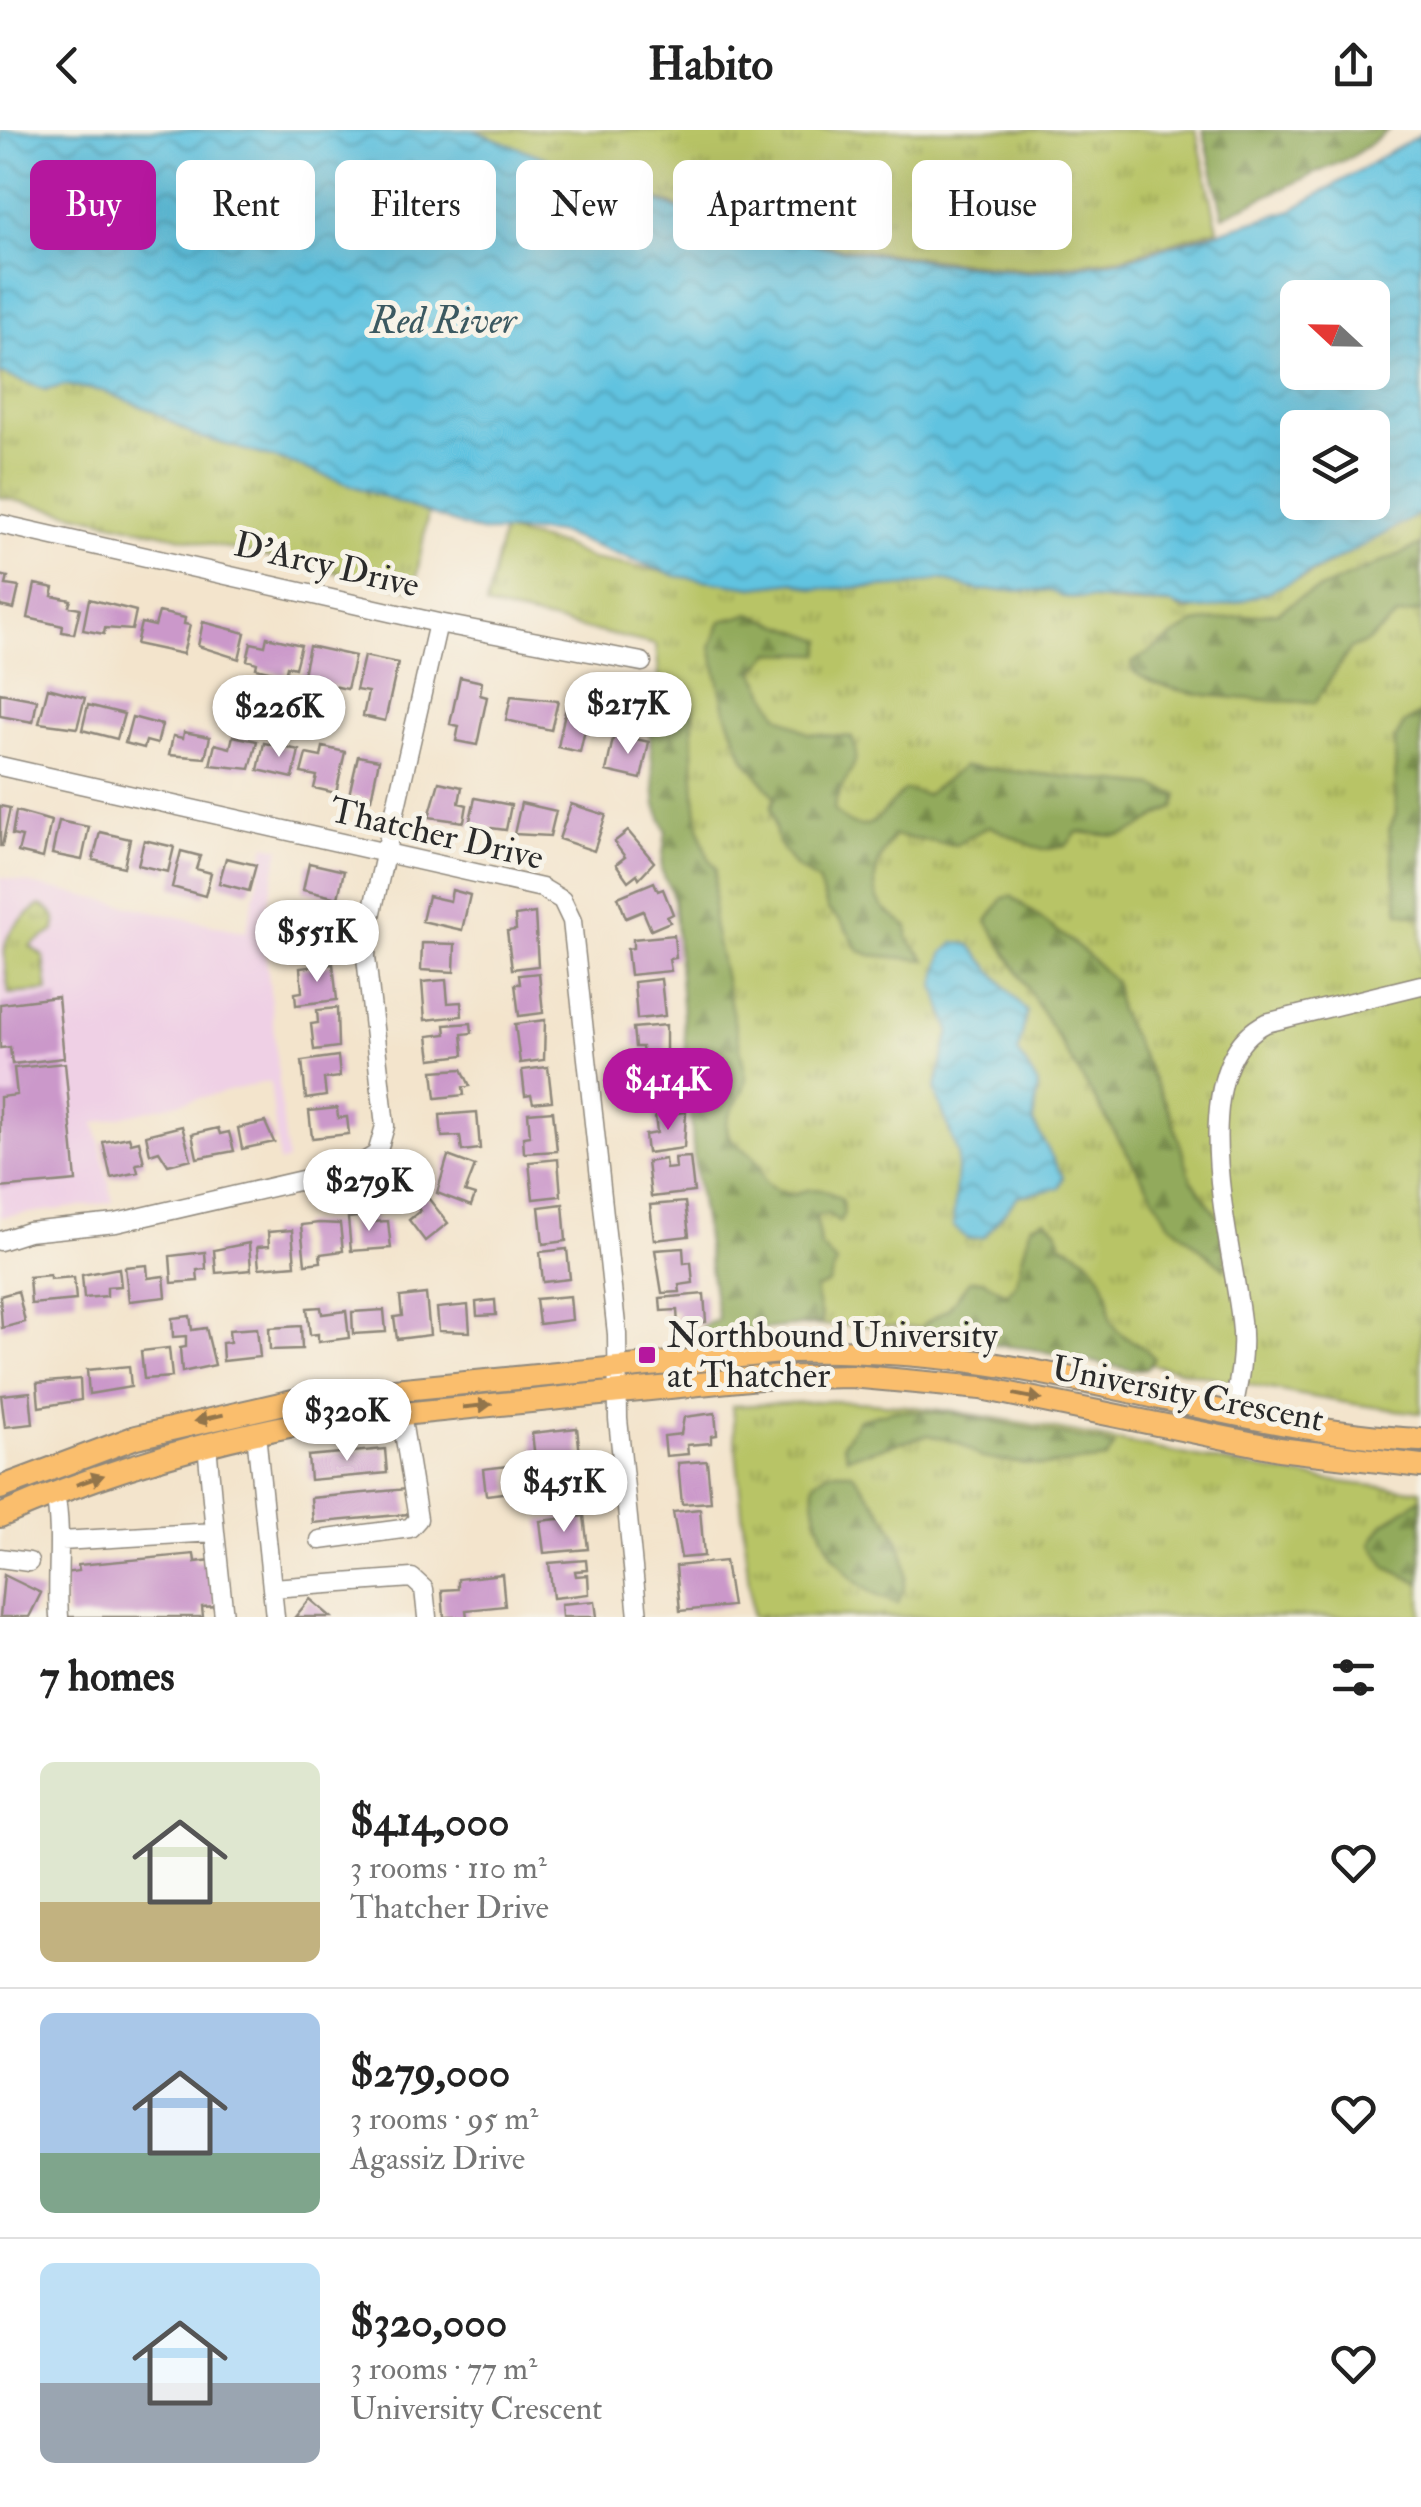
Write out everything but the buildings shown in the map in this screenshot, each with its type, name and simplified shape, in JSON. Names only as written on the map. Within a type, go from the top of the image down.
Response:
[{"type":"main road","name":"University Crescent","points":[[0,1488],[136,1437],[241,1410],[350,1392],[780,1352],[896,1353],[1000,1365],[1311,1428],[1421,1440]]},
{"type":"main road","name":"University Crescent","points":[[0,1516],[207,1444],[256,1432],[788,1377],[914,1380],[1026,1396],[1279,1449],[1421,1466]]},
{"type":"street","name":"D'Arcy Drive","points":[[0,524],[438,623],[642,662]]},
{"type":"street","points":[[0,1241],[28,1232],[135,1219],[354,1168],[377,1154],[385,1126],[366,957],[385,854],[438,623]]},
{"type":"street","name":"Thatcher Drive","points":[[0,766],[542,888],[562,900],[572,921],[638,1617]]},
{"type":"street","points":[[1232,1413],[1240,1371],[1242,1324],[1217,1114],[1234,1054],[1247,1034],[1266,1022],[1421,985]]},
{"type":"street","points":[[320,1540],[410,1528],[418,1519],[401,1414]]},
{"type":"street","points":[[256,1432],[275,1617]]},
{"type":"street","points":[[207,1444],[224,1617]]},
{"type":"street","points":[[55,1494],[61,1541],[55,1575],[60,1617]]},
{"type":"street","points":[[61,1541],[215,1532]]},
{"type":"street","points":[[0,1558],[29,1562]]},
{"type":"street","points":[[272,1588],[412,1578],[424,1588],[426,1617]]},
{"type":"shaded area","points":[[266,845],[280,848],[263,924],[287,1161],[279,1163],[270,1081],[95,1123],[113,1202],[0,1217],[0,877],[246,932]]},
{"type":"green space","points":[[465,130],[1196,130],[1218,229],[1121,258],[1028,270],[858,250],[892,250],[892,160],[673,160],[673,205],[653,198],[653,160],[548,160]]},
{"type":"green space","points":[[1203,130],[1389,130],[1353,156],[1223,216]]},
{"type":"green space","points":[[0,373],[46,390],[65,385],[103,391],[151,410],[196,436],[285,461],[428,513],[414,590],[0,497]]},
{"type":"green space","points":[[1421,513],[1421,1413],[1301,1395],[1003,1337],[888,1326],[724,1329],[656,645],[486,606],[503,531],[562,545],[591,559],[753,587],[795,582],[814,589],[907,586],[941,579],[977,590],[1051,591],[1126,604],[1172,604],[1186,612],[1305,577]]},
{"type":"green space","points":[[1421,545],[1421,612],[1397,616],[1367,642],[1350,649],[1315,703],[1194,693],[1150,681],[1133,671],[1132,663],[1194,623],[1278,612],[1299,598]]},
{"type":"green space","points":[[750,614],[823,640],[820,654],[771,653],[754,671],[778,715],[809,734],[851,737],[854,765],[834,810],[856,825],[872,822],[905,790],[926,795],[964,766],[1154,786],[1178,795],[1174,808],[1127,834],[1077,832],[1066,846],[1042,850],[989,826],[956,845],[894,836],[877,869],[877,897],[884,909],[908,927],[908,939],[926,960],[870,955],[859,950],[841,921],[828,910],[818,881],[796,867],[778,843],[771,808],[775,797],[744,758],[725,710],[711,647],[721,621]]},
{"type":"green space","points":[[657,699],[692,704],[697,815],[707,855],[716,868],[713,924],[746,1076],[728,1119],[728,1134],[757,1161],[764,1181],[772,1188],[795,1195],[818,1190],[841,1199],[844,1212],[840,1222],[828,1214],[816,1215],[820,1245],[836,1263],[829,1283],[815,1289],[822,1323],[701,1336],[702,1326],[718,1320],[694,1159],[674,899],[661,869],[666,831],[656,805],[649,728]]},
{"type":"green space","points":[[1421,713],[1421,917],[1399,912],[1389,830],[1396,814],[1395,739],[1404,724]]},
{"type":"green space","points":[[1011,896],[1081,949],[1115,982],[1119,1010],[1171,1115],[1191,1179],[1221,1221],[1225,1269],[1169,1222],[987,921],[1003,898]]},
{"type":"green space","points":[[40,905],[55,917],[55,930],[30,946],[44,957],[48,991],[9,994],[6,940],[17,924]]},
{"type":"green space","points":[[1045,1220],[1057,1229],[1062,1244],[1080,1253],[1099,1273],[1107,1291],[1112,1323],[1154,1358],[1147,1368],[1132,1370],[1032,1349],[920,1336],[924,1324],[949,1308],[970,1280],[983,1280],[1007,1294],[1015,1285],[1031,1225]]},
{"type":"green space","points":[[832,1401],[980,1416],[1273,1471],[1421,1490],[1421,1617],[752,1617],[732,1406]]},
{"type":"green space","points":[[895,1410],[952,1413],[1115,1445],[1106,1459],[1042,1466],[982,1458],[959,1443],[929,1435],[847,1457],[843,1444],[859,1419]]},
{"type":"green space","points":[[829,1472],[852,1472],[895,1533],[905,1567],[898,1603],[862,1586],[847,1573],[825,1540],[818,1521],[814,1482]]},
{"type":"green space","points":[[1421,1498],[1421,1583],[1387,1568],[1371,1543],[1384,1524]]},
{"type":"water","name":"Red River","points":[[0,130],[473,130],[551,160],[516,160],[516,250],[653,250],[653,200],[673,207],[673,250],[841,250],[1028,273],[1121,261],[1292,210],[1421,134],[1421,513],[1297,579],[1225,605],[1195,609],[1062,597],[1051,591],[977,590],[941,579],[907,586],[814,589],[795,582],[753,587],[676,576],[557,532],[480,532],[285,461],[196,436],[151,410],[103,391],[65,385],[46,390],[0,373]]},
{"type":"water","points":[[955,942],[970,945],[1027,1012],[1018,1052],[1038,1085],[1033,1122],[1063,1177],[1059,1188],[1018,1196],[984,1237],[968,1239],[953,1226],[958,1154],[935,1090],[950,1031],[935,986],[943,953]]},
{"type":"place","name":"Northbound University at Thatcher","points":[[647,1355]]}]
